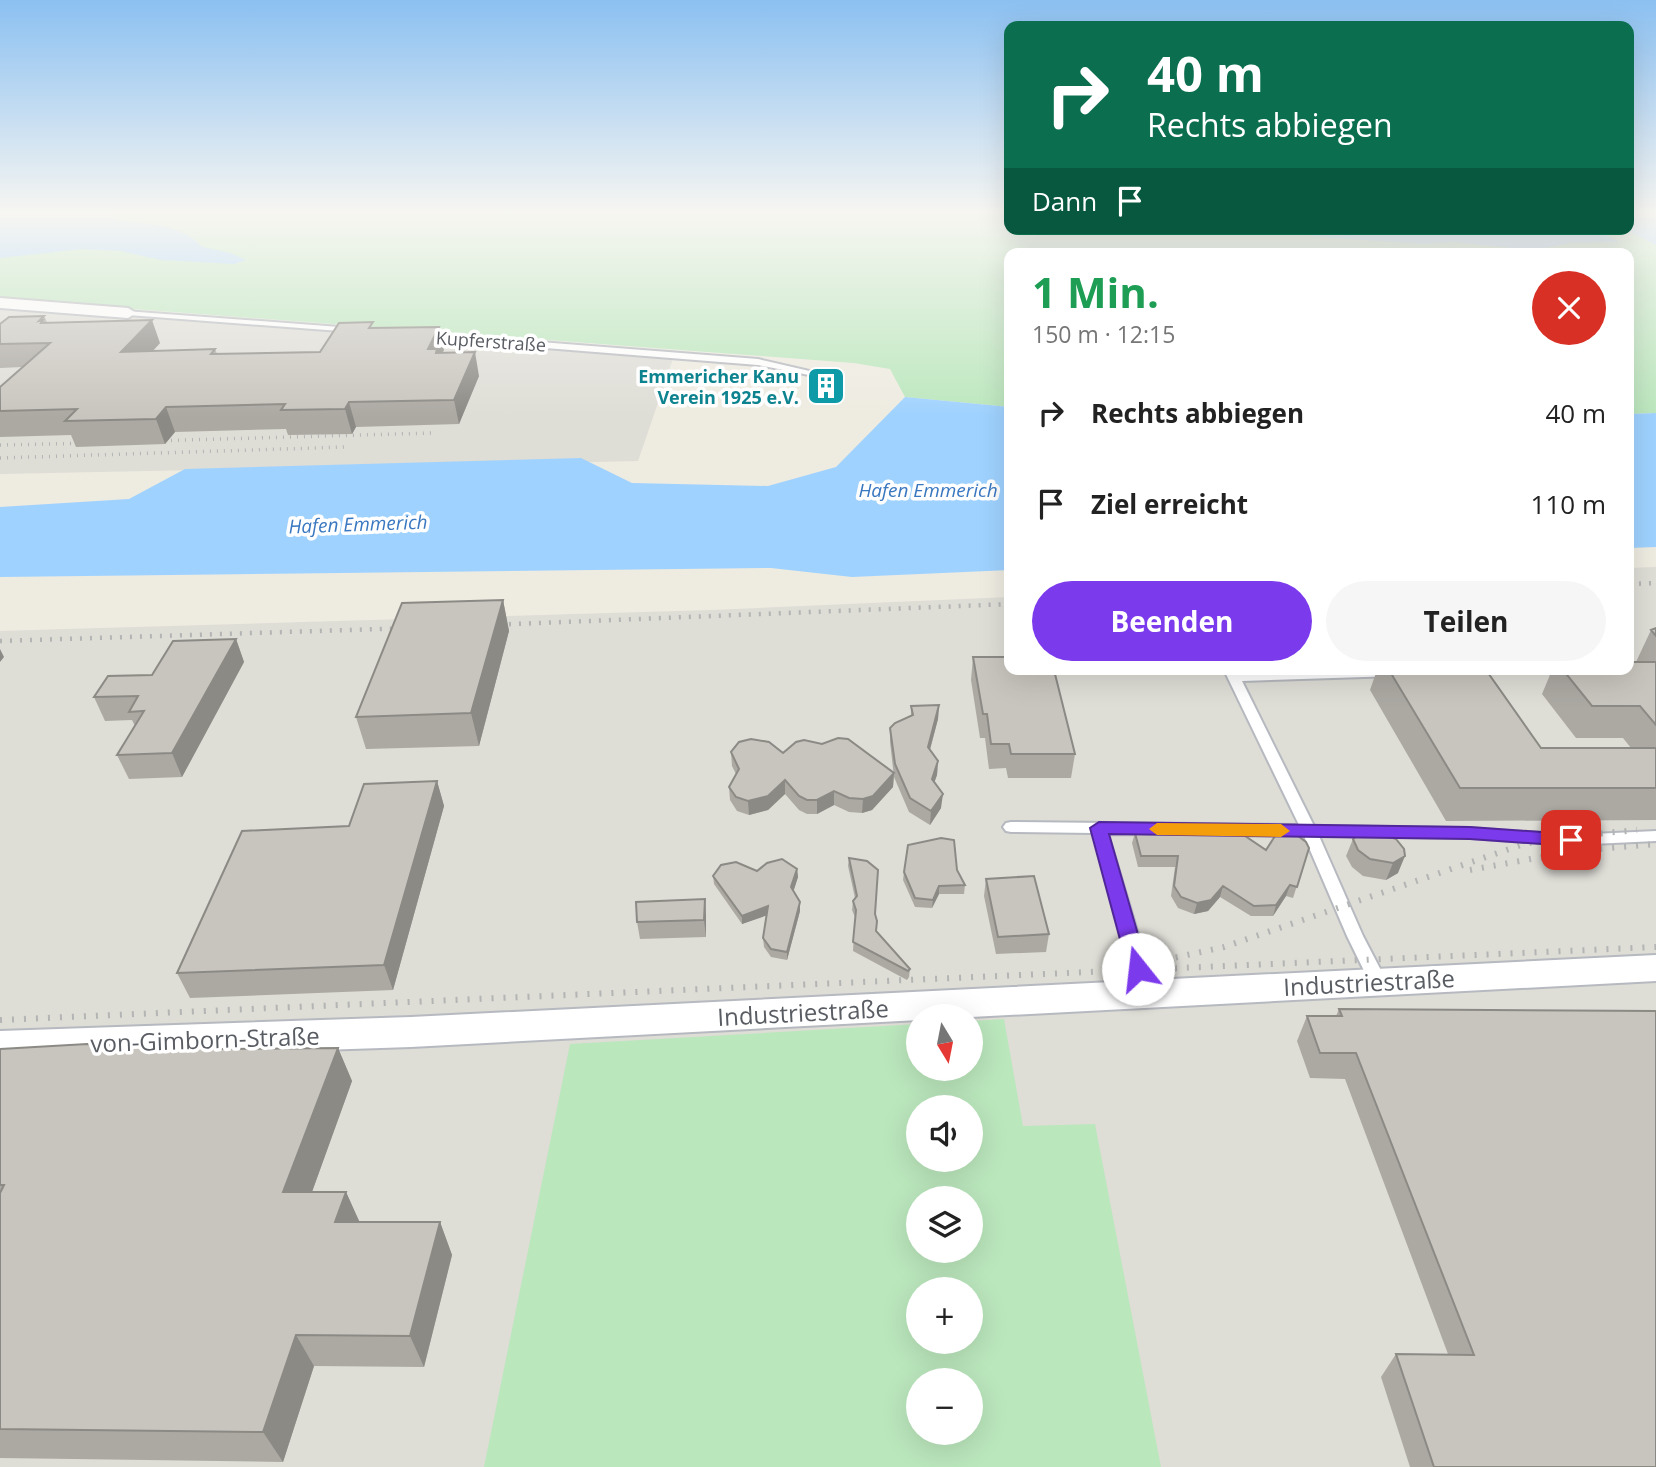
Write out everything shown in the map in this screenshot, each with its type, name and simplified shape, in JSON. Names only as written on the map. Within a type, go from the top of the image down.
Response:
[{"type":"street","points":[[0,303],[128,313]]},
{"type":"street","name":"Industriestraße","points":[[411,1032],[1656,968]]},
{"type":"street","name":"von-Gimborn-Straße","points":[[0,1046],[411,1032]]},
{"type":"lane","points":[[128,313],[369,332]]},
{"type":"lane","name":"Kupferstraße","points":[[410,335],[758,362],[814,373]]},
{"type":"lane","points":[[1232,675],[1309,831],[1378,982]]},
{"type":"lane","points":[[1011,827],[1470,833],[1571,840],[1656,836]]},
{"type":"lane","points":[[1099,828],[1147,994]]},
{"type":"shaded area","points":[[0,307],[674,356],[638,461],[0,474]]},
{"type":"shaded area","points":[[1656,567],[1656,1467],[0,1467],[0,631],[713,610],[1004,597],[1004,675],[1634,675],[1634,568]]},
{"type":"green space","points":[[0,279],[1004,279],[1004,406],[905,397],[890,369],[854,363],[0,299]]},
{"type":"green space","points":[[1634,279],[1656,279],[1656,413],[1634,414]]},
{"type":"green space","points":[[1004,1019],[1023,1126],[1095,1124],[1161,1467],[484,1467],[570,1044],[906,1025],[906,1082],[984,1082],[984,1020]]},
{"type":"water","name":"Hafen Emmerich","points":[[905,397],[1004,406],[1004,570],[852,577],[771,568],[0,577],[0,507],[129,499],[185,469],[581,458],[632,483],[768,486],[836,467]]},
{"type":"water","points":[[1656,413],[1656,547],[1634,548],[1634,414]]},
{"type":"building","points":[[44,316],[39,321],[43,320],[41,323],[152,320],[121,352],[215,349],[211,354],[320,352],[339,323],[373,322],[369,328],[439,327],[428,349],[437,349],[436,353],[475,352],[454,400],[349,402],[345,409],[281,410],[285,404],[166,407],[156,419],[65,421],[77,409],[0,411],[0,387],[50,343],[0,344],[0,324],[9,317]]},
{"type":"building","points":[[503,600],[471,713],[356,717],[402,603]]},
{"type":"building","points":[[236,639],[172,753],[117,755],[144,711],[129,712],[138,696],[94,697],[108,676],[152,675],[173,641]]},
{"type":"building","points":[[973,657],[1004,657],[1004,675],[1055,675],[1075,754],[1011,754],[1009,744],[991,744],[987,714],[983,714]]},
{"type":"building","points":[[1634,662],[1656,662],[1656,725],[1640,706],[1592,706],[1567,675],[1634,675]]},
{"type":"building","points":[[1392,675],[1490,675],[1541,748],[1656,748],[1656,788],[1460,788]]},
{"type":"building","points":[[939,705],[928,747],[938,761],[932,779],[943,794],[931,811],[910,798],[895,764],[890,728],[913,715],[911,706]]},
{"type":"building","points":[[838,738],[848,739],[894,773],[873,796],[863,799],[849,798],[834,791],[817,800],[807,800],[799,796],[785,780],[768,796],[748,801],[736,797],[729,787],[739,769],[731,752],[739,742],[751,739],[769,742],[783,753],[796,742],[804,740],[822,744]]},
{"type":"building","points":[[437,781],[384,965],[177,973],[242,831],[349,826],[364,784]]},
{"type":"building","points":[[1374,831],[1396,839],[1404,849],[1405,856],[1393,863],[1370,859],[1358,850],[1353,839],[1361,833]]},
{"type":"building","points":[[1135,833],[1235,834],[1245,836],[1266,850],[1275,836],[1283,833],[1298,836],[1309,848],[1297,887],[1290,885],[1276,905],[1254,906],[1223,886],[1211,900],[1197,903],[1181,897],[1174,886],[1178,856],[1141,856]]},
{"type":"building","points":[[941,838],[954,840],[957,870],[965,885],[939,886],[933,900],[915,898],[904,872],[908,845]]},
{"type":"building","points":[[849,858],[867,861],[878,870],[876,931],[910,969],[908,971],[853,942],[856,910],[853,901],[857,896]]},
{"type":"building","points":[[782,859],[797,869],[791,887],[800,902],[787,952],[771,949],[763,938],[768,906],[742,916],[713,876],[721,865],[736,862],[757,871],[767,863]]},
{"type":"building","points":[[1034,876],[1049,934],[998,937],[986,879]]},
{"type":"building","points":[[705,899],[704,920],[637,922],[636,902]]},
{"type":"building","points":[[1339,1009],[1656,1011],[1656,1467],[1434,1467],[1396,1354],[1474,1355],[1356,1053],[1320,1053],[1307,1016],[1342,1016]]},
{"type":"building","points":[[87,1044],[213,1047],[212,1049],[338,1048],[283,1192],[346,1192],[335,1222],[440,1222],[410,1336],[296,1335],[263,1432],[0,1429],[0,1193],[4,1185],[0,1185],[0,1049]]},
{"type":"railway","points":[[150,441],[432,433]]},
{"type":"railway","points":[[0,445],[94,443]]},
{"type":"railway","points":[[0,458],[346,447]]},
{"type":"railway","points":[[1634,584],[1656,583]]},
{"type":"railway","points":[[489,625],[1004,604]]},
{"type":"railway","points":[[0,641],[412,628]]},
{"type":"railway","points":[[1164,960],[1224,947],[1521,845],[1551,838],[1637,830]]},
{"type":"railway","points":[[1470,870],[1575,851],[1656,844]]},
{"type":"railway","points":[[0,1020],[1656,947]]},
{"type":"slow traffic","points":[[1157,829],[1281,831]]},
{"type":"place","name":"Emmericher Kanu Verein 1925 e.V.","points":[[826,386]]},
{"type":"route","points":[[1138,969],[1099,828],[1470,833],[1571,840]]}]
